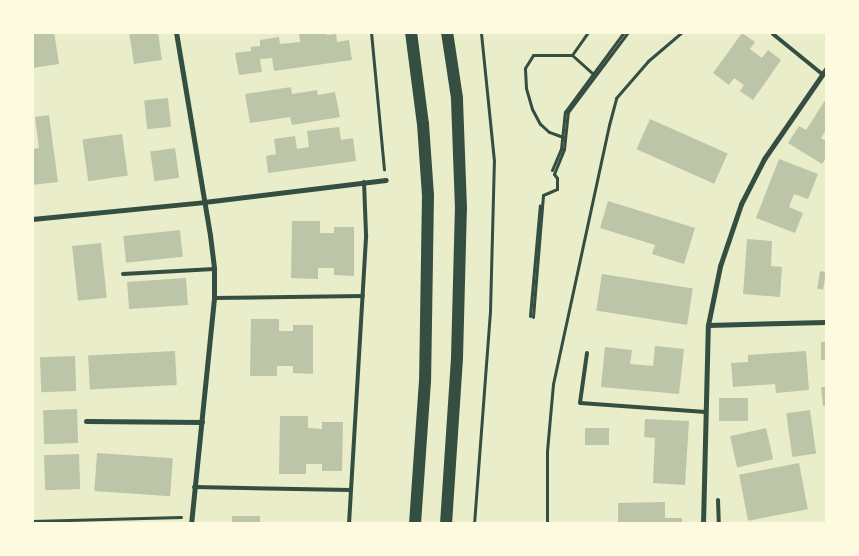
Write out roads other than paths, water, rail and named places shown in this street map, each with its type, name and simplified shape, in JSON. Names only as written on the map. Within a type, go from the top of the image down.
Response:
[{"type":"main road","points":[[411,32],[423,124],[428,195],[425,381],[415,524]]},
{"type":"main road","points":[[446,524],[457,358],[461,209],[457,98],[447,32]]},
{"type":"street","points":[[176,32],[214,269],[214,298],[191,524]]},
{"type":"street","points":[[703,524],[708,325],[720,266],[741,204],[764,159],[826,69]]},
{"type":"street","points":[[32,219],[204,202],[386,180]]},
{"type":"street","points":[[708,325],[826,322]]},
{"type":"street","points":[[86,422],[202,422]]},
{"type":"lane","points":[[773,34],[822,74]]},
{"type":"lane","points":[[349,524],[366,234],[364,182]]},
{"type":"lane","points":[[123,274],[214,269]]},
{"type":"lane","points":[[214,298],[363,296]]},
{"type":"lane","points":[[586,353],[580,403],[706,412]]},
{"type":"lane","points":[[194,487],[351,490]]},
{"type":"lane","points":[[718,500],[718,524]]}]
